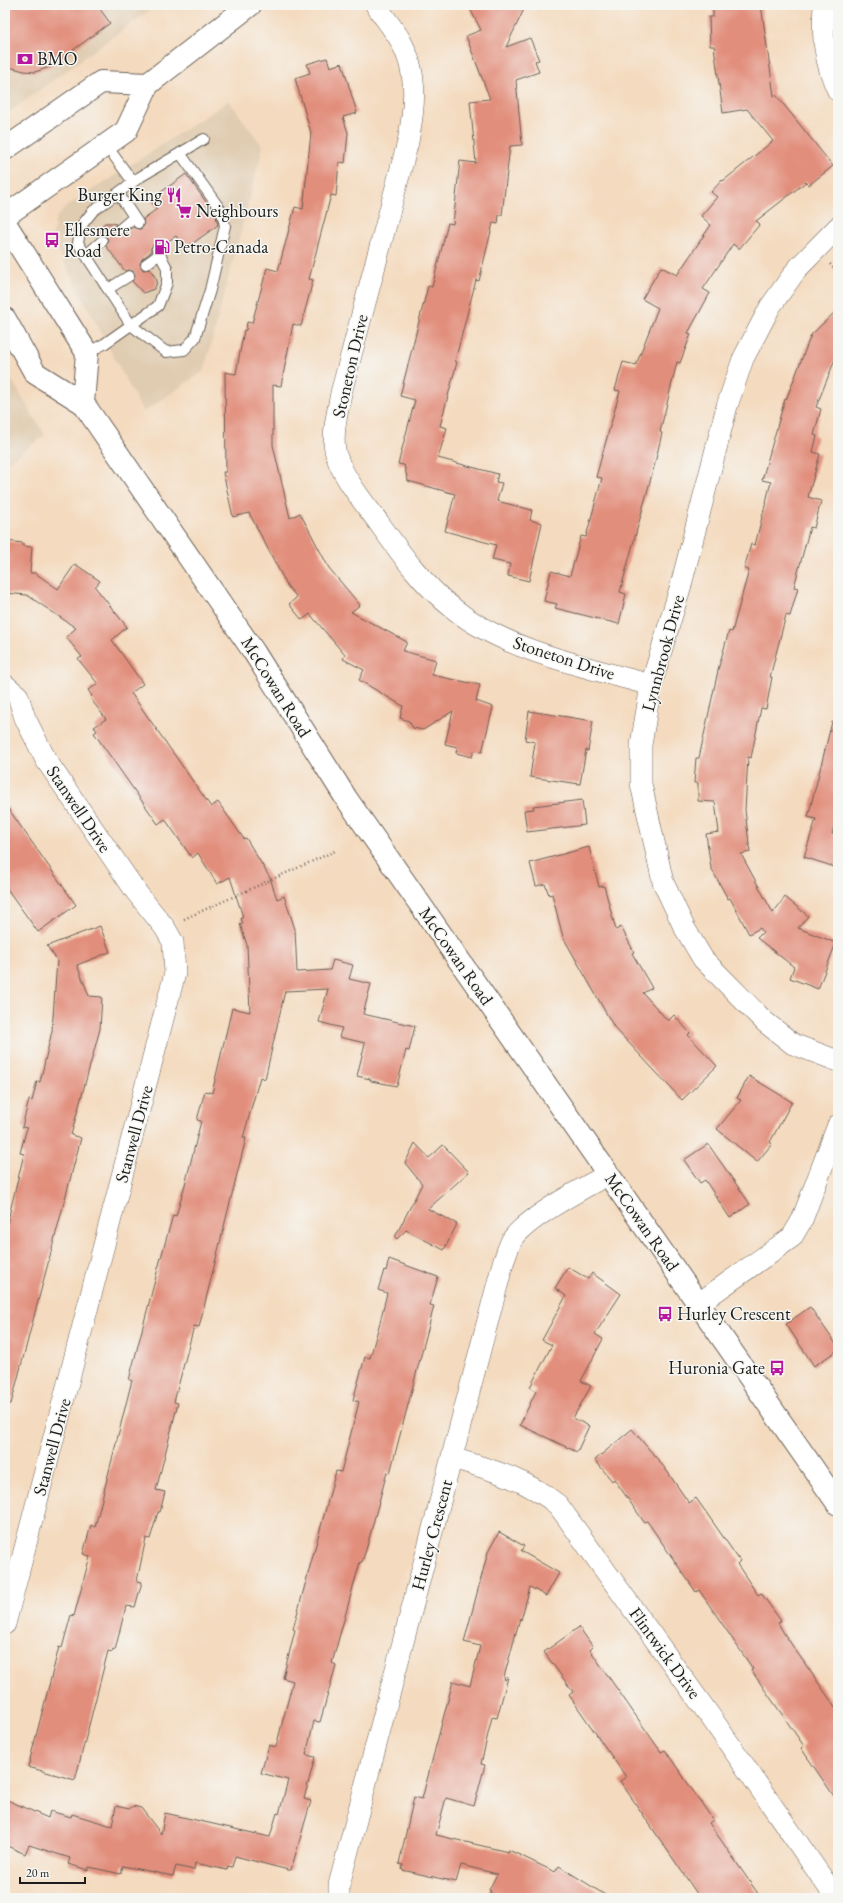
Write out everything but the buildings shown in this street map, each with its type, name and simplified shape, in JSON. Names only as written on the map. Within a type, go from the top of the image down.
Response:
[{"type":"main road","points":[[5,216],[126,131],[148,84],[232,13],[250,5]]},
{"type":"main road","points":[[5,149],[101,82],[148,84]]},
{"type":"main road","points":[[5,223],[87,353],[83,403]]},
{"type":"main road","name":"McCowan Road","points":[[7,329],[35,373],[83,403],[254,652],[346,798],[838,1504]]},
{"type":"street","name":"Stoneton Drive","points":[[376,5],[399,38],[409,59],[414,85],[414,109],[408,142],[341,393],[336,425],[335,450],[350,483],[408,564],[453,609],[477,625],[534,652],[651,685]]},
{"type":"street","points":[[824,5],[823,45],[831,76],[838,91]]},
{"type":"street","name":"Lynnbrook Drive","points":[[838,227],[797,269],[770,307],[743,359],[727,406],[681,585],[651,685],[641,745],[641,784],[658,866],[663,882],[684,927],[703,958],[765,1022],[794,1044],[838,1062]]},
{"type":"street","name":"Stanwell Drive","points":[[5,685],[18,696],[25,718],[46,760],[136,893],[165,928],[173,942],[175,973],[5,1624]]},
{"type":"street","points":[[698,1304],[792,1237],[802,1220],[838,1125]]},
{"type":"street","name":"Hurley Crescent","points":[[339,1898],[339,1885],[496,1286],[513,1240],[528,1223],[574,1193],[609,1174]]},
{"type":"street","name":"Flintwick Drive","points":[[452,1458],[523,1482],[542,1492],[558,1506],[710,1716],[836,1898]]},
{"type":"lane","points":[[180,153],[222,212],[225,226],[210,290],[195,338],[184,350],[166,352],[131,325],[78,243],[81,226],[92,211],[132,182],[180,153],[204,139]]},
{"type":"lane","points":[[106,145],[132,182]]},
{"type":"lane","points":[[118,193],[136,220],[120,229]]},
{"type":"lane","points":[[86,255],[102,241]]},
{"type":"lane","points":[[87,353],[158,306],[167,283],[167,268],[158,252],[146,264]]},
{"type":"lane","points":[[108,289],[129,276]]},
{"type":"path","points":[[165,928],[335,851]]},
{"type":"shaded area","points":[[5,5],[157,5],[5,115]]},
{"type":"shaded area","points":[[229,101],[263,147],[204,371],[143,412],[52,240],[56,218],[66,207]]},
{"type":"shaded area","points":[[5,369],[45,435],[5,464]]},
{"type":"place","name":"BMO","points":[[25,59]]},
{"type":"place","name":"Burger King","points":[[174,195]]},
{"type":"place","name":"Neighbours","points":[[184,211]]},
{"type":"place","name":"Ellesmere Road","points":[[52,240]]},
{"type":"place","name":"Petro-Canada","points":[[162,247]]},
{"type":"place","name":"Hurley Crescent","points":[[665,1314]]},
{"type":"place","name":"Huronia Gate","points":[[777,1368]]}]
